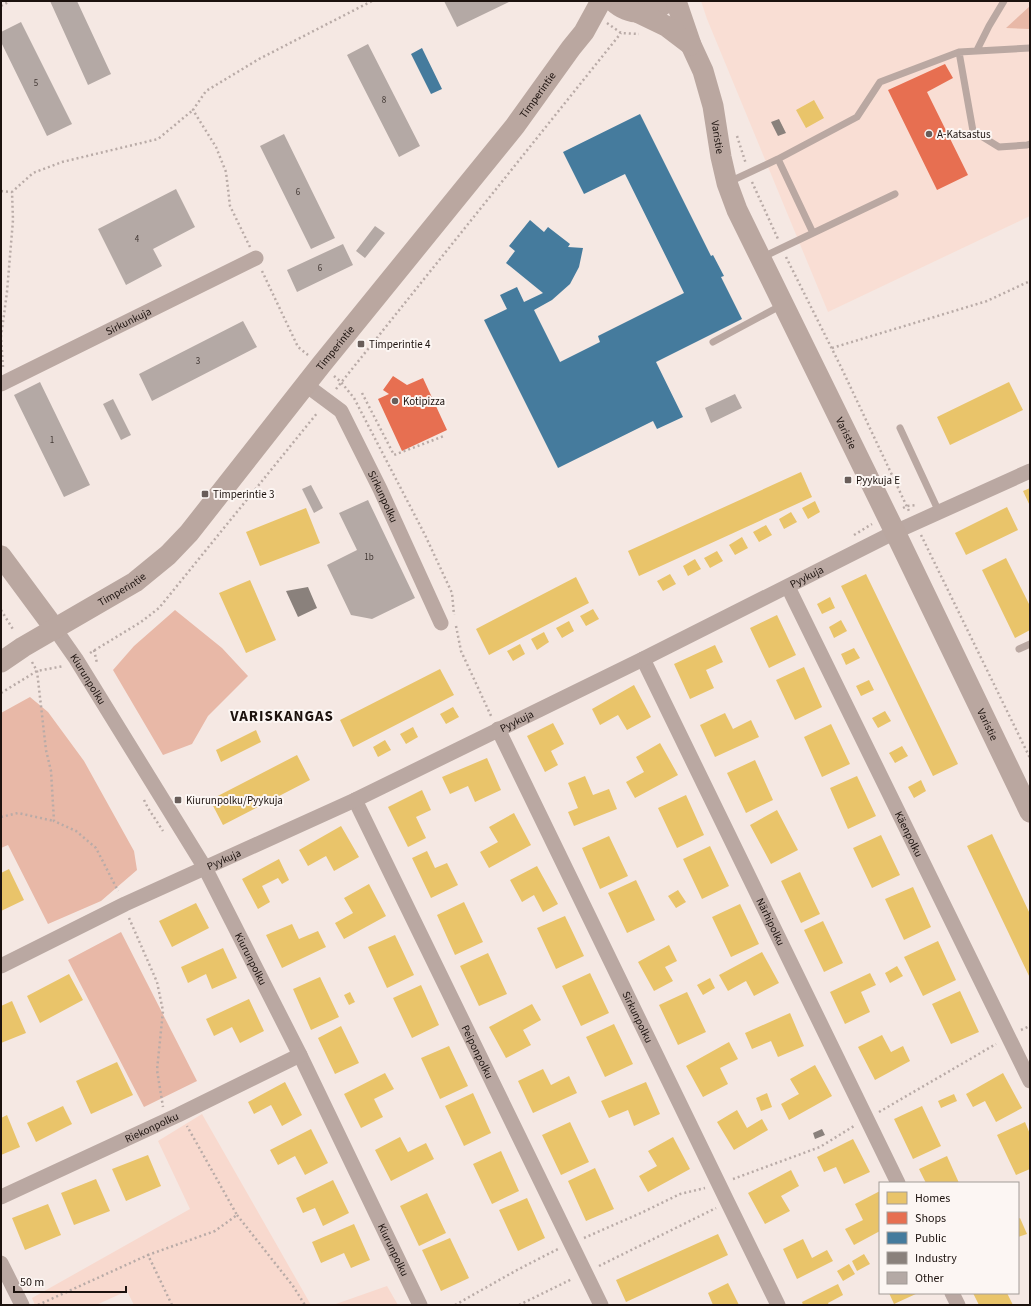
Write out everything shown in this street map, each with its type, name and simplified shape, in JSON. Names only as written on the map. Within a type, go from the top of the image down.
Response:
[{"type":"street","name":"Timperintie","points":[[1,662],[23,647],[134,582],[168,555],[189,533],[321,365],[515,126],[584,32],[601,1]]},
{"type":"street","name":"Timperintie","points":[[584,32],[627,8],[651,11],[662,6],[667,1]]},
{"type":"street","name":"Varistie","points":[[676,1],[691,45],[703,71],[713,106],[721,157],[727,183],[737,210],[1030,812]]},
{"type":"street","name":"Varistie","points":[[627,8],[666,26],[691,45]]},
{"type":"street","name":"Sirkunkuja","points":[[3,383],[256,258]]},
{"type":"street","name":"Sirkunpolku","points":[[306,385],[341,411],[380,489],[441,623]]},
{"type":"street","name":"Pyykuja","points":[[1,966],[125,904],[354,800],[643,660],[895,532],[916,524],[1030,471]]},
{"type":"street","points":[[1,556],[55,629]]},
{"type":"street","name":"Käenpolku","points":[[788,587],[1030,1081]]},
{"type":"street","name":"Kiurunpolku","points":[[55,629],[76,659],[205,868],[300,1055],[420,1305]]},
{"type":"street","name":"Närhipolku","points":[[643,660],[898,1182]]},
{"type":"street","name":"Sirkunpolku","points":[[498,729],[778,1305]]},
{"type":"street","name":"Peiponpolku","points":[[354,800],[601,1305]]},
{"type":"street","name":"Riekonpolku","points":[[1,1197],[178,1115],[300,1055]]},
{"type":"street","points":[[1,1263],[22,1305]]},
{"type":"street","points":[[952,1294],[958,1305]]},
{"type":"lane","points":[[977,50],[1004,1]]},
{"type":"lane","points":[[727,183],[778,159],[857,117],[880,82],[959,52],[1030,48]]},
{"type":"lane","points":[[959,52],[973,131],[999,147],[1030,144]]},
{"type":"lane","points":[[778,159],[813,233]]},
{"type":"lane","points":[[761,258],[895,194]]},
{"type":"lane","points":[[713,342],[784,304]]},
{"type":"lane","points":[[900,428],[939,512]]},
{"type":"lane","points":[[1019,649],[1030,644]]},
{"type":"path","points":[[1,6],[10,1]]},
{"type":"path","points":[[1,191],[12,192],[34,173],[62,162],[158,139],[193,110],[206,91],[258,59],[372,1]]},
{"type":"path","points":[[193,110],[216,147],[226,172],[230,206],[298,347],[341,382]]},
{"type":"path","points":[[735,130],[749,173],[782,248],[832,348],[1030,758]]},
{"type":"path","points":[[3,383],[1,337],[7,292],[13,220],[12,192]]},
{"type":"path","points":[[832,348],[987,301],[1030,281]]},
{"type":"path","points":[[362,393],[394,455],[444,436]]},
{"type":"path","points":[[1,817],[18,814],[54,821]]},
{"type":"path","points":[[455,1305],[517,1270],[570,1243],[641,1213],[680,1194],[719,1184],[820,1147],[1008,1036],[1030,1026]]},
{"type":"path","points":[[178,1115],[189,1128],[237,1215],[293,1286],[305,1305]]},
{"type":"path","points":[[519,1305],[728,1203]]},
{"type":"path","points":[[38,1305],[148,1255],[215,1231],[237,1215]]},
{"type":"path","points":[[148,1255],[172,1305]]},
{"type":"shaded area","points":[[701,1],[1030,1],[1030,216],[828,312],[707,19]]},
{"type":"shaded area","points":[[1030,6],[1030,29],[1006,28]]},
{"type":"shaded area","points":[[175,610],[222,648],[248,676],[208,716],[192,744],[163,755],[113,670],[134,646]]},
{"type":"shaded area","points":[[30,697],[48,712],[84,761],[134,851],[137,870],[101,901],[48,924],[8,845],[1,848],[1,713]]},
{"type":"shaded area","points":[[121,932],[197,1081],[144,1107],[68,960]]},
{"type":"shaded area","points":[[202,1114],[311,1305],[134,1305],[127,1291],[96,1305],[35,1305],[32,1298],[190,1209],[158,1141]]},
{"type":"shaded area","points":[[387,1286],[398,1305],[333,1305]]},
{"type":"building: Homes","points":[[814,100],[824,118],[806,128],[796,110]]},
{"type":"building: Homes","points":[[1009,382],[1023,410],[950,445],[937,417]]},
{"type":"building: Homes","points":[[801,472],[812,497],[639,576],[628,551]]},
{"type":"building: Homes","points":[[1030,488],[1030,506],[1023,491]]},
{"type":"building: Homes","points":[[815,501],[820,512],[808,519],[802,508]]},
{"type":"building: Homes","points":[[1007,507],[1018,530],[966,555],[955,533]]},
{"type":"building: Homes","points":[[306,508],[320,543],[260,566],[246,532]]},
{"type":"building: Homes","points":[[791,512],[797,522],[784,529],[779,519]]},
{"type":"building: Homes","points":[[766,525],[772,535],[759,542],[753,532]]},
{"type":"building: Homes","points":[[742,537],[748,548],[735,555],[729,545]]},
{"type":"building: Homes","points":[[717,551],[723,561],[710,568],[704,558]]},
{"type":"building: Homes","points":[[1006,558],[1030,606],[1030,630],[1015,638],[982,570]]},
{"type":"building: Homes","points":[[695,559],[701,569],[688,576],[683,566]]},
{"type":"building: Homes","points":[[670,574],[676,584],[663,591],[657,581]]},
{"type":"building: Homes","points":[[866,574],[958,764],[933,776],[841,586]]},
{"type":"building: Homes","points":[[576,577],[589,603],[489,655],[476,629]]},
{"type":"building: Homes","points":[[250,580],[276,640],[246,653],[219,593]]},
{"type":"building: Homes","points":[[830,597],[835,608],[822,614],[817,604]]},
{"type":"building: Homes","points":[[593,609],[599,619],[586,626],[580,616]]},
{"type":"building: Homes","points":[[777,615],[796,655],[769,668],[750,628]]},
{"type":"building: Homes","points":[[841,620],[847,631],[834,638],[829,627]]},
{"type":"building: Homes","points":[[569,621],[574,631],[562,638],[556,628]]},
{"type":"building: Homes","points":[[544,632],[549,642],[537,650],[531,639]]},
{"type":"building: Homes","points":[[520,644],[525,654],[513,661],[507,651]]},
{"type":"building: Homes","points":[[715,645],[723,662],[706,670],[714,688],[690,699],[674,664]]},
{"type":"building: Homes","points":[[854,648],[860,658],[846,665],[841,654]]},
{"type":"building: Homes","points":[[804,667],[822,707],[795,720],[776,680]]},
{"type":"building: Homes","points":[[440,669],[454,695],[353,747],[340,720]]},
{"type":"building: Homes","points":[[869,680],[874,690],[861,696],[856,686]]},
{"type":"building: Homes","points":[[634,685],[651,717],[627,730],[618,715],[600,725],[592,709]]},
{"type":"building: Homes","points":[[453,707],[459,717],[446,724],[440,714]]},
{"type":"building: Homes","points":[[885,711],[891,721],[878,728],[872,718]]},
{"type":"building: Homes","points":[[725,713],[733,729],[751,720],[759,737],[715,757],[700,725]]},
{"type":"building: Homes","points":[[553,723],[564,744],[551,751],[558,765],[545,772],[527,736]]},
{"type":"building: Homes","points":[[831,724],[850,764],[822,777],[804,737]]},
{"type":"building: Homes","points":[[413,727],[418,737],[406,744],[400,734]]},
{"type":"building: Homes","points":[[256,730],[261,742],[221,762],[216,750]]},
{"type":"building: Homes","points":[[385,740],[391,750],[378,757],[373,747]]},
{"type":"building: Homes","points":[[660,743],[678,775],[635,798],[626,782],[644,772],[636,757]]},
{"type":"building: Homes","points":[[902,746],[908,756],[895,763],[889,753]]},
{"type":"building: Homes","points":[[297,755],[310,780],[223,825],[210,800]]},
{"type":"building: Homes","points":[[487,758],[501,790],[475,802],[468,786],[450,794],[442,777]]},
{"type":"building: Homes","points":[[755,760],[773,800],[746,813],[727,773]]},
{"type":"building: Homes","points":[[585,776],[593,795],[609,789],[617,809],[574,826],[568,812],[578,808],[568,783]]},
{"type":"building: Homes","points":[[857,776],[876,816],[848,829],[830,788]]},
{"type":"building: Homes","points":[[921,780],[926,791],[914,798],[908,787]]},
{"type":"building: Homes","points":[[422,790],[431,810],[416,817],[426,838],[408,847],[388,807]]},
{"type":"building: Homes","points":[[686,795],[704,835],[677,848],[658,808]]},
{"type":"building: Homes","points":[[777,810],[798,850],[771,864],[750,825]]},
{"type":"building: Homes","points":[[514,813],[531,845],[489,868],[480,852],[498,842],[489,827]]},
{"type":"building: Homes","points":[[341,826],[359,857],[334,871],[326,856],[308,866],[299,850]]},
{"type":"building: Homes","points":[[992,834],[1030,914],[1030,978],[967,846]]},
{"type":"building: Homes","points":[[881,835],[900,875],[872,888],[853,848]]},
{"type":"building: Homes","points":[[609,836],[628,876],[600,889],[582,848]]},
{"type":"building: Homes","points":[[710,846],[729,886],[702,899],[683,859]]},
{"type":"building: Homes","points":[[427,851],[435,868],[447,863],[458,885],[431,898],[412,858]]},
{"type":"building: Homes","points":[[279,859],[289,880],[282,884],[278,878],[262,886],[270,902],[258,909],[242,879]]},
{"type":"building: Homes","points":[[537,866],[558,904],[543,912],[534,895],[522,902],[510,880]]},
{"type":"building: Homes","points":[[9,869],[24,900],[1,911],[1,873]]},
{"type":"building: Homes","points":[[800,872],[820,914],[801,923],[781,881]]},
{"type":"building: Homes","points":[[636,880],[655,920],[627,933],[608,893]]},
{"type":"building: Homes","points":[[369,884],[386,916],[344,939],[335,923],[353,913],[344,898]]},
{"type":"building: Homes","points":[[913,887],[931,927],[904,940],[885,899]]},
{"type":"building: Homes","points":[[678,890],[686,902],[676,908],[668,896]]},
{"type":"building: Homes","points":[[464,902],[483,942],[455,955],[437,915]]},
{"type":"building: Homes","points":[[196,903],[209,928],[172,947],[159,921]]},
{"type":"building: Homes","points":[[740,904],[759,944],[731,957],[712,917]]},
{"type":"building: Homes","points":[[565,916],[584,956],[556,969],[537,928]]},
{"type":"building: Homes","points":[[823,921],[843,963],[824,972],[804,930]]},
{"type":"building: Homes","points":[[292,924],[299,939],[318,931],[326,947],[282,968],[266,935]]},
{"type":"building: Homes","points":[[395,935],[414,975],[387,988],[368,947]]},
{"type":"building: Homes","points":[[938,941],[956,980],[923,996],[904,957]]},
{"type":"building: Homes","points":[[669,945],[677,961],[665,967],[673,981],[654,991],[638,962]]},
{"type":"building: Homes","points":[[223,948],[237,978],[212,989],[206,974],[188,983],[181,967]]},
{"type":"building: Homes","points":[[762,952],[779,983],[754,996],[746,981],[728,991],[719,975]]},
{"type":"building: Homes","points":[[488,953],[507,994],[479,1006],[460,966]]},
{"type":"building: Homes","points":[[897,966],[903,976],[890,983],[885,973]]},
{"type":"building: Homes","points":[[590,973],[609,1013],[581,1026],[562,986]]},
{"type":"building: Homes","points":[[870,973],[876,985],[861,992],[870,1012],[845,1024],[830,992]]},
{"type":"building: Homes","points":[[69,974],[83,1000],[40,1023],[27,996]]},
{"type":"building: Homes","points":[[320,977],[339,1017],[311,1030],[293,989]]},
{"type":"building: Homes","points":[[710,978],[715,988],[703,995],[697,985]]},
{"type":"building: Homes","points":[[421,985],[439,1025],[412,1038],[393,998]]},
{"type":"building: Homes","points":[[960,991],[979,1032],[951,1044],[932,1004]]},
{"type":"building: Homes","points":[[350,992],[355,1002],[349,1005],[344,995]]},
{"type":"building: Homes","points":[[687,992],[706,1032],[678,1045],[659,1005]]},
{"type":"building: Homes","points":[[249,999],[264,1031],[240,1043],[232,1027],[214,1036],[206,1019]]},
{"type":"building: Homes","points":[[12,1001],[26,1033],[1,1043],[1,1006]]},
{"type":"building: Homes","points":[[532,1004],[541,1020],[523,1030],[531,1045],[506,1058],[489,1027]]},
{"type":"building: Homes","points":[[790,1013],[804,1046],[778,1057],[771,1041],[752,1049],[745,1033]]},
{"type":"building: Homes","points":[[614,1024],[633,1064],[605,1077],[586,1037]]},
{"type":"building: Homes","points":[[341,1026],[359,1063],[335,1074],[318,1038]]},
{"type":"building: Homes","points":[[882,1035],[891,1052],[903,1046],[910,1061],[875,1080],[858,1047]]},
{"type":"building: Homes","points":[[729,1042],[738,1059],[720,1068],[728,1084],[703,1097],[686,1066]]},
{"type":"building: Homes","points":[[449,1046],[468,1086],[440,1099],[421,1058]]},
{"type":"building: Homes","points":[[117,1062],[133,1095],[91,1114],[76,1081]]},
{"type":"building: Homes","points":[[815,1065],[832,1096],[789,1120],[781,1104],[799,1094],[790,1079]]},
{"type":"building: Homes","points":[[543,1069],[551,1085],[569,1076],[577,1093],[533,1113],[518,1081]]},
{"type":"building: Homes","points":[[385,1073],[394,1089],[374,1099],[383,1117],[361,1128],[344,1094]]},
{"type":"building: Homes","points":[[1003,1073],[1022,1108],[996,1122],[985,1101],[973,1107],[966,1094]]},
{"type":"building: Homes","points":[[285,1082],[302,1115],[282,1126],[271,1105],[254,1114],[248,1102]]},
{"type":"building: Homes","points":[[646,1082],[660,1114],[634,1126],[628,1110],[609,1118],[601,1101]]},
{"type":"building: Homes","points":[[473,1093],[491,1133],[464,1146],[445,1106]]},
{"type":"building: Homes","points":[[767,1093],[772,1107],[761,1111],[756,1098]]},
{"type":"building: Homes","points":[[954,1094],[957,1101],[941,1108],[938,1101]]},
{"type":"building: Homes","points":[[63,1106],[72,1124],[36,1142],[27,1123]]},
{"type":"building: Homes","points":[[922,1106],[941,1146],[913,1159],[894,1119]]},
{"type":"building: Homes","points":[[737,1110],[747,1128],[762,1119],[768,1130],[734,1150],[717,1122]]},
{"type":"building: Homes","points":[[7,1115],[20,1147],[1,1155],[1,1118]]},
{"type":"building: Homes","points":[[570,1122],[589,1162],[561,1175],[542,1135]]},
{"type":"building: Homes","points":[[1025,1122],[1030,1134],[1030,1169],[1016,1175],[997,1135]]},
{"type":"building: Homes","points":[[311,1129],[328,1163],[305,1175],[295,1156],[278,1165],[270,1150]]},
{"type":"building: Homes","points":[[400,1137],[408,1152],[426,1143],[434,1159],[391,1181],[375,1150]]},
{"type":"building: Homes","points":[[673,1137],[690,1169],[648,1192],[639,1176],[657,1166],[648,1151]]},
{"type":"building: Homes","points":[[853,1139],[870,1172],[844,1184],[836,1167],[824,1172],[817,1157]]},
{"type":"building: Homes","points":[[501,1151],[519,1191],[492,1204],[473,1164]]},
{"type":"building: Homes","points":[[148,1155],[161,1186],[126,1201],[112,1169]]},
{"type":"building: Homes","points":[[947,1156],[959,1182],[926,1182],[919,1169]]},
{"type":"building: Homes","points":[[595,1168],[614,1209],[586,1221],[568,1181]]},
{"type":"building: Homes","points":[[791,1170],[799,1186],[781,1196],[790,1211],[765,1224],[748,1193]]},
{"type":"building: Homes","points":[[96,1179],[110,1211],[74,1225],[61,1193]]},
{"type":"building: Homes","points":[[333,1180],[349,1213],[323,1226],[315,1208],[303,1213],[296,1198]]},
{"type":"building: Homes","points":[[879,1192],[879,1232],[854,1245],[845,1229],[863,1220],[855,1204]]},
{"type":"building: Homes","points":[[427,1193],[446,1233],[419,1246],[400,1206]]},
{"type":"building: Homes","points":[[527,1198],[545,1238],[518,1251],[499,1210]]},
{"type":"building: Homes","points":[[48,1204],[61,1235],[25,1250],[12,1218]]},
{"type":"building: Homes","points":[[1019,1218],[1027,1234],[1019,1237]]},
{"type":"building: Homes","points":[[354,1224],[370,1260],[351,1268],[344,1253],[321,1263],[312,1242]]},
{"type":"building: Homes","points":[[718,1234],[728,1255],[626,1302],[616,1280]]},
{"type":"building: Homes","points":[[450,1238],[469,1278],[441,1291],[422,1250]]},
{"type":"building: Homes","points":[[803,1239],[812,1258],[827,1250],[833,1261],[797,1279],[783,1249]]},
{"type":"building: Homes","points":[[864,1254],[870,1264],[857,1271],[852,1261]]},
{"type":"building: Homes","points":[[849,1264],[855,1274],[843,1281],[837,1271]]},
{"type":"building: Homes","points":[[728,1283],[739,1305],[713,1305],[708,1293]]},
{"type":"building: Homes","points":[[838,1284],[843,1295],[828,1303],[829,1305],[803,1305],[802,1302]]},
{"type":"building: Homes","points":[[889,1294],[916,1294],[894,1304]]},
{"type":"building: Homes","points":[[974,1294],[1008,1294],[1013,1305],[979,1305]]},
{"type":"building: Shops","name":"A-Katsastus","points":[[945,64],[953,78],[927,92],[968,175],[937,190],[888,90]]},
{"type":"building: Shops","points":[[393,376],[407,385],[423,378],[447,430],[402,451],[378,399],[389,394],[383,390]]},
{"type":"building: Public","points":[[422,48],[442,89],[431,94],[411,54]]},
{"type":"building: Public","points":[[640,114],[711,256],[713,255],[724,276],[721,277],[742,319],[656,362],[683,417],[657,429],[653,421],[558,468],[484,320],[507,309],[500,295],[517,287],[524,302],[543,293],[506,263],[515,251],[509,246],[530,220],[544,232],[548,227],[570,244],[568,247],[583,248],[579,267],[570,284],[552,300],[534,310],[560,362],[600,342],[598,336],[684,293],[625,174],[584,194],[563,152]]},
{"type":"building: Industry","points":[[779,119],[786,133],[778,136],[771,122]]},
{"type":"building: Industry","points":[[308,587],[317,608],[298,617],[286,591]]},
{"type":"building: Industry","points":[[822,1129],[825,1135],[815,1139],[813,1133]]},
{"type":"building: Other","points":[[50,1],[77,1],[111,74],[88,85]]},
{"type":"building: Other","points":[[444,1],[511,1],[457,27]]},
{"type":"building: Other","points":[[21,22],[72,124],[47,136],[1,42],[1,32]]},
{"type":"building: Other","points":[[368,44],[420,146],[399,157],[347,55]]},
{"type":"building: Other","points":[[284,134],[335,238],[311,249],[260,146]]},
{"type":"building: Other","points":[[176,189],[195,227],[153,249],[162,266],[126,285],[98,229]]},
{"type":"building: Other","points":[[375,226],[385,233],[365,258],[356,251]]},
{"type":"building: Other","points":[[343,244],[353,265],[297,292],[287,270]]},
{"type":"building: Other","points":[[243,321],[257,347],[152,401],[139,374]]},
{"type":"building: Other","points":[[40,382],[90,485],[64,497],[14,395]]},
{"type":"building: Other","points":[[735,394],[742,408],[711,423],[705,408]]},
{"type":"building: Other","points":[[113,399],[131,435],[121,440],[103,404]]},
{"type":"building: Other","points":[[311,485],[323,508],[314,513],[302,489]]},
{"type":"building: Other","points":[[368,500],[415,598],[372,619],[351,615],[327,565],[357,550],[339,513]]},
{"type":"place","name":"A-Katsastus","points":[[929,134]]},
{"type":"place","name":"Timperintie 4","points":[[361,344]]},
{"type":"place","name":"Kotipizza","points":[[395,401]]},
{"type":"place","name":"Pyykuja E","points":[[848,480]]},
{"type":"place","name":"Timperintie 3","points":[[205,494]]},
{"type":"place","name":"Kiurunpolku/Pyykuja","points":[[178,800]]},
{"type":"district","name":"VARISKANGAS","points":[[282,716]]}]
